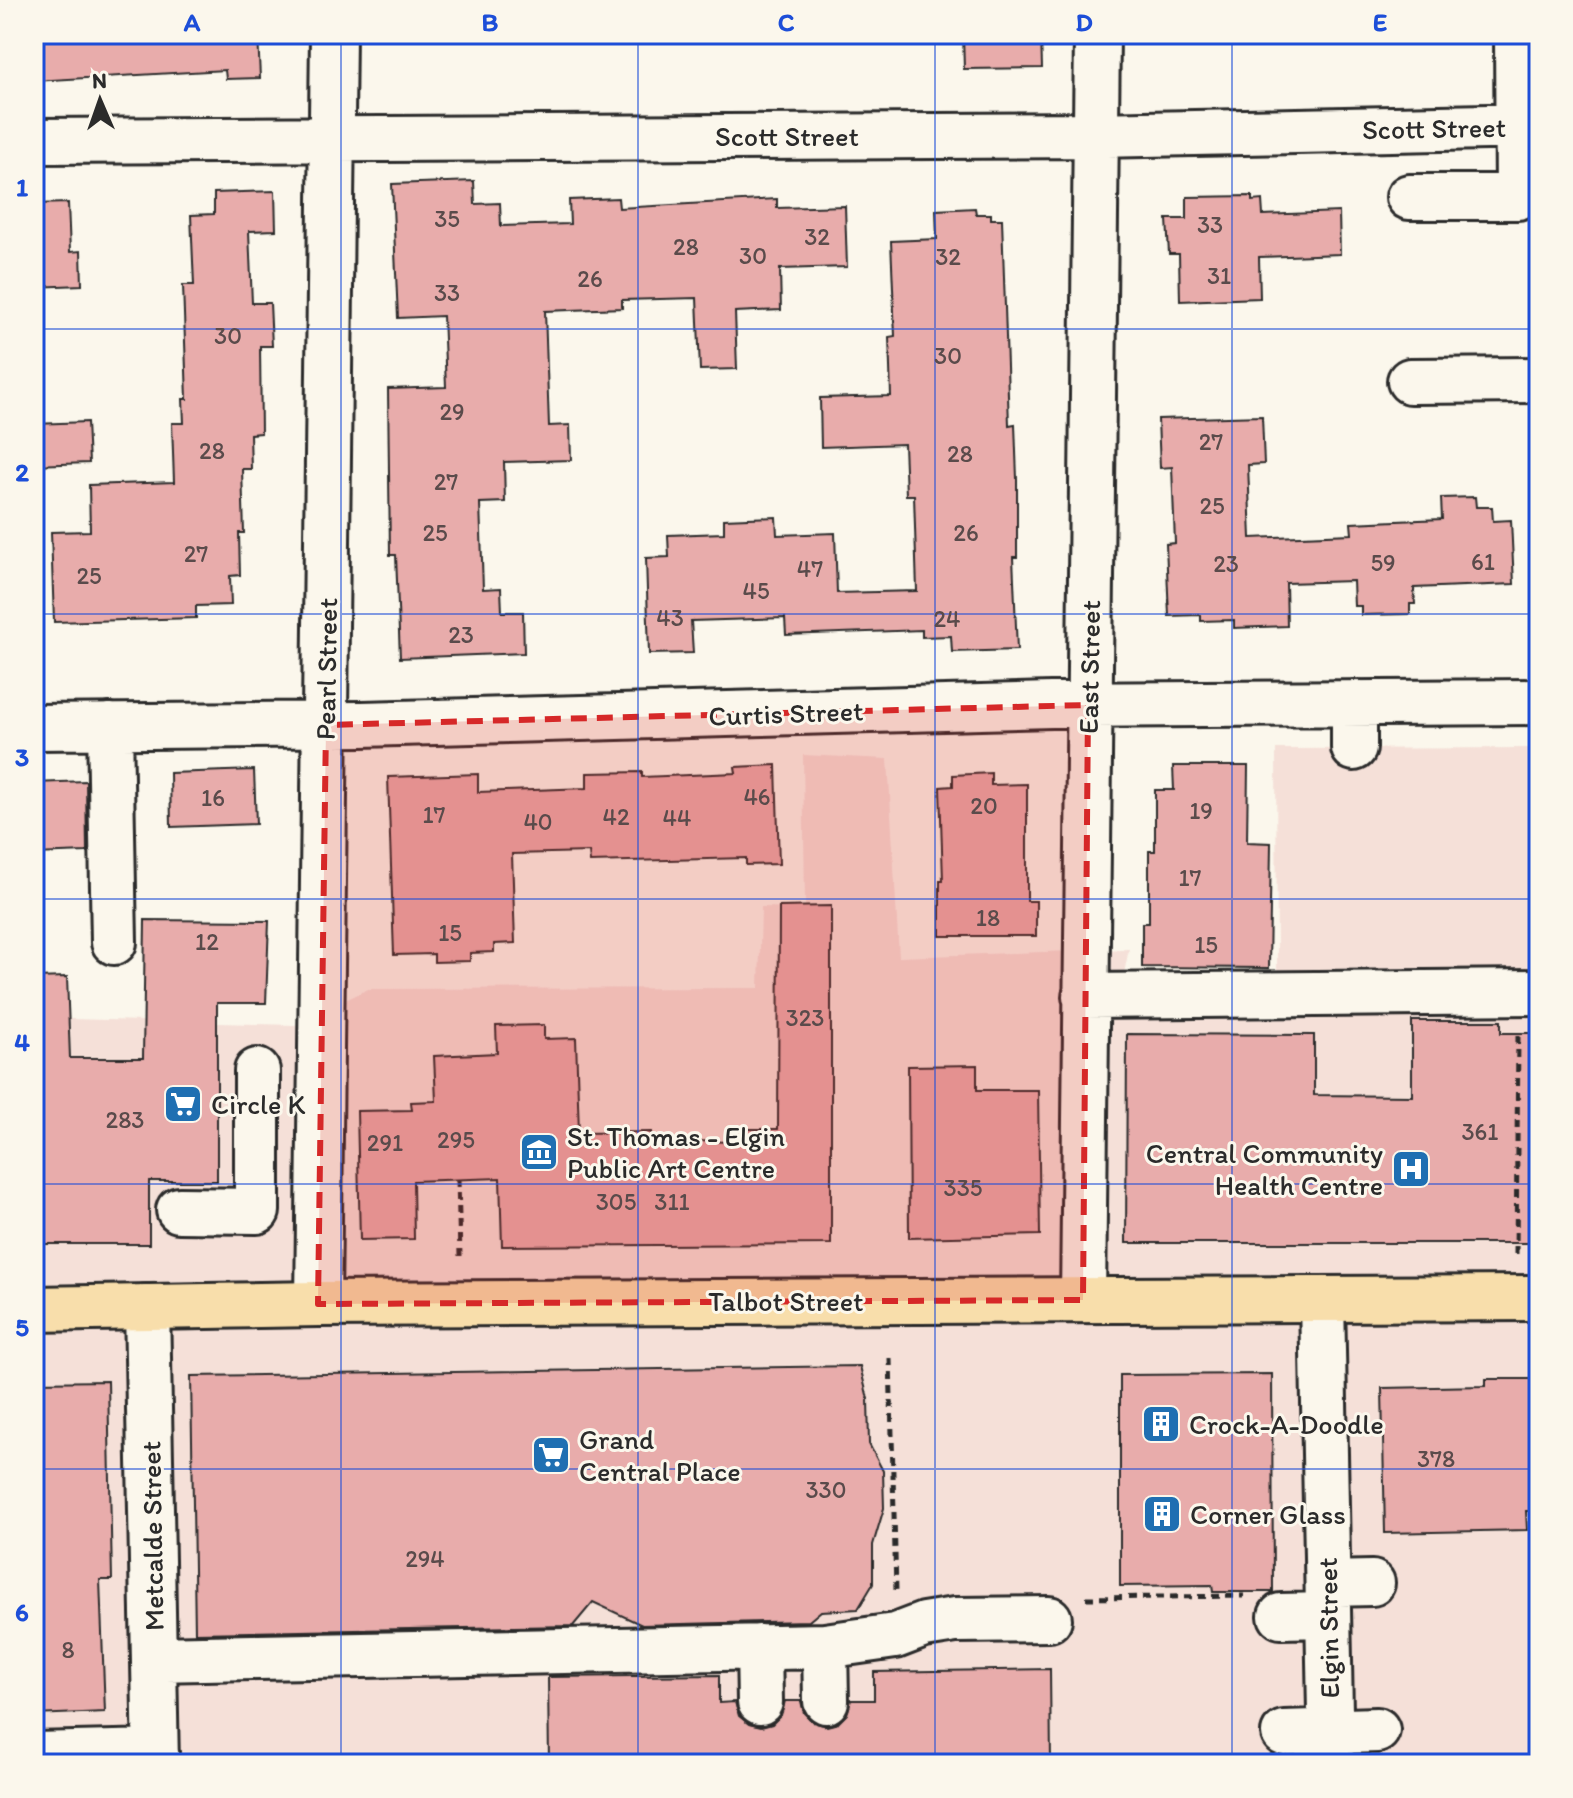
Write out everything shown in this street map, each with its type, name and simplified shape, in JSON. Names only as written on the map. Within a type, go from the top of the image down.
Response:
[{"type":"main road","name":"Talbot Street","points":[[34,1309],[318,1304],[1539,1298]]},
{"type":"street","name":"Pearl Street","points":[[318,1304],[319,1163],[309,896],[326,725],[333,34]]},
{"type":"street","name":"East Street","points":[[1083,1300],[1097,34]]},
{"type":"street","points":[[1409,197],[1518,197],[1528,126],[1517,34]]},
{"type":"street","name":"Scott Street","points":[[34,141],[1095,135],[1528,126]]},
{"type":"street","points":[[1410,381],[1539,380]]},
{"type":"street","name":"Curtis Street","points":[[34,727],[326,725],[1088,705],[1539,702]]},
{"type":"street","points":[[1354,703],[1354,748]]},
{"type":"street","points":[[110,726],[114,942]]},
{"type":"street","points":[[1085,996],[1529,992]]},
{"type":"street","points":[[179,1210],[257,1211],[257,1071]]},
{"type":"street","points":[[257,1163],[319,1163]]},
{"type":"street","name":"Elgin Street","points":[[1322,1299],[1330,1748]]},
{"type":"street","name":"Metcalde Street","points":[[147,1307],[156,1758]]},
{"type":"street","points":[[1281,1616],[1372,1583]]},
{"type":"street","points":[[154,1659],[825,1646],[895,1636],[924,1625],[955,1620],[1049,1619]]},
{"type":"street","points":[[825,1646],[826,1701]]},
{"type":"street","points":[[759,1647],[760,1702]]},
{"type":"street","points":[[1284,1733],[1330,1748],[1377,1730]]},
{"type":"street","points":[[34,1755],[156,1758]]},
{"type":"path","points":[[1516,1259],[1529,992]]},
{"type":"path","points":[[458,1179],[460,1256]]},
{"type":"path","points":[[890,1358],[896,1600]]},
{"type":"highlighted area","points":[[1088,705],[1083,1300],[318,1304],[326,725]]},
{"type":"shaded area","points":[[1539,748],[1539,1764],[34,1764],[34,1018],[295,1025],[368,989],[759,988],[761,907],[805,908],[803,755],[888,759],[899,957],[1129,949],[1123,978],[1277,971],[1276,749]]},
{"type":"building","points":[[34,34],[258,34],[260,78],[226,79],[225,70],[34,81]]},
{"type":"building","points":[[963,34],[1041,34],[1042,68],[964,69]]},
{"type":"building","points":[[474,181],[475,204],[500,203],[501,226],[570,224],[569,200],[618,198],[619,208],[777,199],[777,208],[845,206],[847,267],[780,269],[781,310],[735,312],[737,369],[700,370],[697,298],[622,300],[622,308],[545,311],[549,426],[570,425],[571,460],[504,462],[505,502],[480,503],[483,589],[501,588],[502,612],[523,612],[524,653],[400,658],[396,555],[390,555],[388,389],[446,387],[443,316],[398,318],[392,184]]},
{"type":"building","points":[[275,191],[276,230],[249,231],[252,303],[270,303],[272,346],[260,346],[261,433],[250,434],[251,469],[242,469],[244,533],[239,533],[240,575],[230,576],[231,605],[196,606],[196,618],[54,622],[51,532],[90,531],[89,485],[174,482],[172,423],[184,423],[183,399],[187,399],[183,285],[194,285],[191,215],[214,214],[214,193]]},
{"type":"building","points":[[1252,196],[1252,201],[1262,200],[1263,215],[1339,212],[1340,254],[1259,257],[1260,298],[1180,301],[1179,254],[1169,254],[1167,219],[1187,219],[1187,197]]},
{"type":"building","points":[[68,203],[70,252],[81,251],[82,285],[34,287],[34,204]]},
{"type":"building","points":[[975,208],[976,214],[991,214],[991,219],[1002,219],[1009,425],[1015,424],[1017,479],[1017,557],[1013,557],[1017,650],[952,652],[951,636],[922,637],[922,630],[786,635],[785,618],[691,621],[693,653],[649,654],[646,558],[669,557],[668,535],[724,533],[724,519],[776,517],[777,535],[835,533],[837,593],[917,591],[914,495],[906,495],[904,444],[821,447],[820,398],[891,396],[889,337],[895,336],[891,241],[937,239],[936,210]]},
{"type":"building","points":[[1262,416],[1264,464],[1248,465],[1251,538],[1352,534],[1351,523],[1442,519],[1441,498],[1475,497],[1476,507],[1492,507],[1493,521],[1511,520],[1514,584],[1414,588],[1415,604],[1410,604],[1410,614],[1361,615],[1361,606],[1354,606],[1353,581],[1286,583],[1287,626],[1234,628],[1234,620],[1201,621],[1201,615],[1169,616],[1166,544],[1175,543],[1172,467],[1160,468],[1158,419]]},
{"type":"building","points":[[87,422],[89,463],[34,465],[34,424]]},
{"type":"building","points":[[776,765],[779,864],[746,865],[746,858],[590,862],[589,852],[512,854],[515,943],[494,944],[494,952],[470,953],[470,961],[434,962],[434,954],[394,955],[388,777],[478,774],[478,792],[587,788],[587,773],[642,772],[642,777],[736,773],[735,767]]},
{"type":"building","points":[[1173,766],[1248,766],[1247,842],[1271,843],[1269,968],[1142,967],[1142,923],[1149,923],[1149,851],[1155,851],[1155,790],[1174,790]]},
{"type":"building","points":[[254,770],[256,824],[171,827],[170,773]]},
{"type":"building","points":[[991,773],[991,785],[1027,784],[1027,901],[1036,901],[1036,936],[940,936],[940,881],[943,881],[940,787],[953,786],[953,775]]},
{"type":"building","points":[[86,781],[87,852],[34,854],[34,783]]},
{"type":"building","points":[[831,906],[831,1244],[502,1246],[500,1178],[413,1181],[414,1239],[360,1240],[357,1111],[412,1110],[411,1102],[436,1101],[434,1056],[497,1053],[496,1026],[544,1025],[544,1039],[576,1038],[579,1133],[651,1132],[651,1140],[734,1142],[735,1129],[778,1129],[779,907]]},
{"type":"building","points":[[145,920],[269,921],[266,1003],[217,1003],[217,1181],[149,1181],[149,1244],[34,1244],[34,978],[67,977],[70,1058],[143,1058]]},
{"type":"building","points":[[1412,1021],[1501,1021],[1501,1033],[1539,1033],[1539,1243],[1126,1243],[1127,1034],[1314,1035],[1314,1095],[1412,1096]]},
{"type":"building","points":[[977,1065],[977,1090],[1038,1090],[1040,1235],[909,1238],[908,1066]]},
{"type":"building","points":[[860,1366],[868,1399],[869,1444],[883,1471],[884,1508],[873,1545],[873,1584],[858,1609],[821,1611],[809,1621],[642,1625],[593,1602],[573,1626],[195,1633],[191,1376]]},
{"type":"building","points":[[1272,1374],[1273,1592],[1213,1592],[1212,1585],[1120,1586],[1120,1375]]},
{"type":"building","points":[[1486,1379],[1539,1379],[1539,1511],[1526,1511],[1527,1530],[1385,1533],[1382,1388],[1486,1386]]},
{"type":"building","points":[[108,1381],[112,1580],[100,1580],[105,1712],[34,1715],[34,1382]]},
{"type":"building","points":[[1050,1669],[1051,1764],[549,1764],[548,1677],[719,1675],[719,1703],[735,1702],[739,1716],[749,1724],[761,1727],[772,1724],[781,1715],[785,1701],[801,1701],[804,1713],[813,1722],[827,1726],[838,1723],[847,1714],[851,1700],[874,1700],[874,1672]]},
{"type":"place","name":"Circle K","points":[[183,1104]]},
{"type":"place","name":"St. Thomas - Elgin Public Art Centre","points":[[539,1152]]},
{"type":"place","name":"Central Community Health Centre","points":[[1411,1169]]},
{"type":"place","name":"Crock-A-Doodle","points":[[1161,1424]]},
{"type":"place","name":"Grand Central Place","points":[[551,1455]]},
{"type":"place","name":"Corner Glass","points":[[1162,1514]]}]
